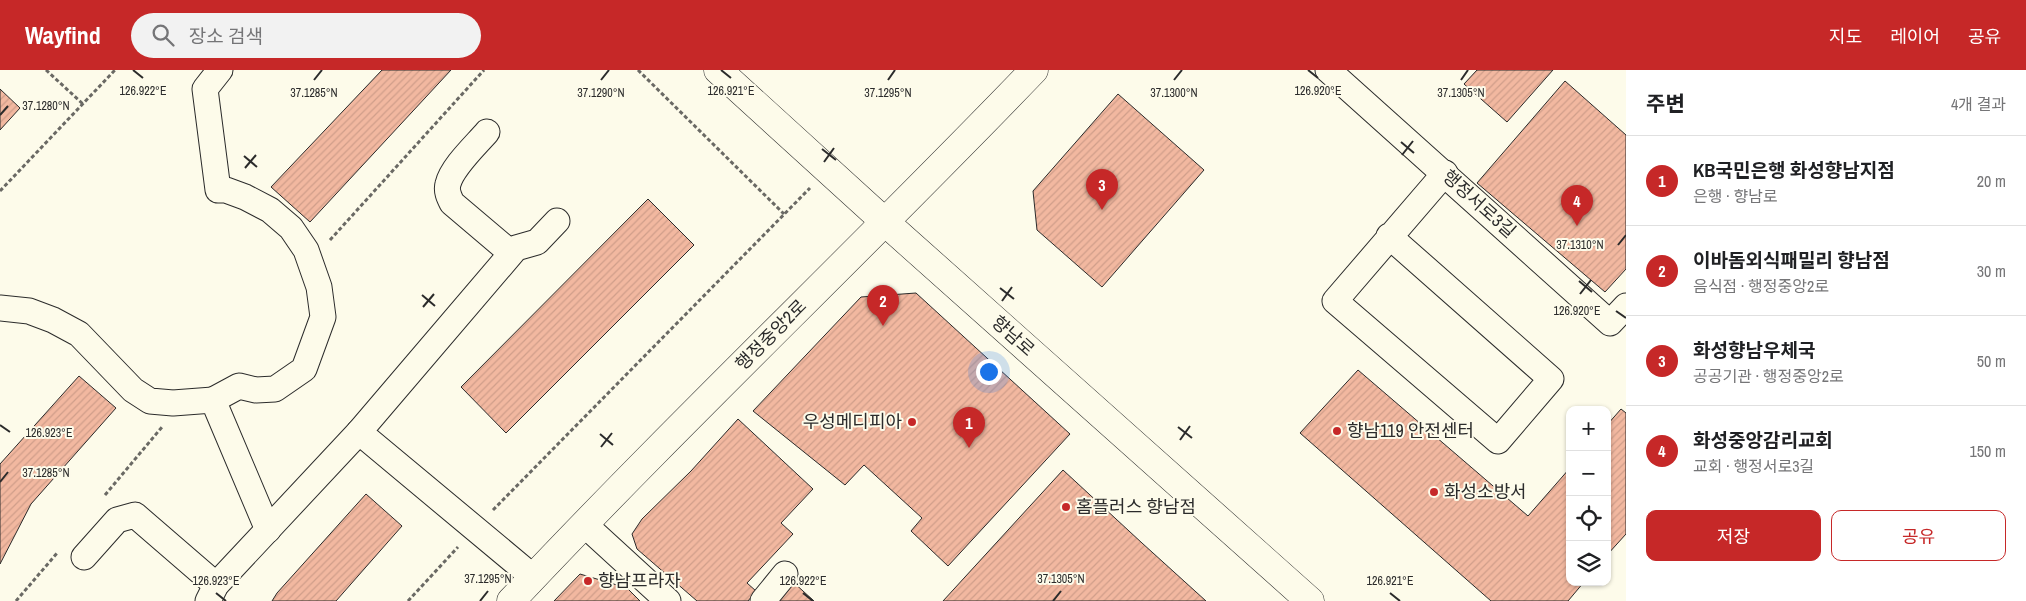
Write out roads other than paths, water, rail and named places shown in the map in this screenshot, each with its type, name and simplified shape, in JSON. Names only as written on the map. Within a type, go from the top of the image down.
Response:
[{"type":"street","points":[[0,308],[29,311],[53,320],[79,334],[132,390],[150,401],[173,403],[213,400],[239,386],[256,390],[275,389],[304,369],[322,317],[319,287],[306,250],[291,228],[270,210],[246,197],[226,190],[218,190],[205,89],[220,70]]},
{"type":"street","name":"향남로","points":[[718,70],[885,222],[1310,601]]},
{"type":"street","name":"행정중앙2로","points":[[511,601],[696,409],[885,222],[1034,70]]},
{"type":"street","name":"행정서로3길","points":[[1328,70],[1445,173],[1610,324],[1626,306]]},
{"type":"street","points":[[487,132],[453,174],[448,184],[448,194],[452,203],[511,253]]},
{"type":"street","points":[[1389,236],[1551,379],[1498,441],[1335,300],[1389,236],[1445,173]]},
{"type":"street","points":[[84,557],[117,520],[136,515],[212,593],[359,432],[511,253],[516,248],[537,242],[557,221]]},
{"type":"street","points":[[213,400],[268,530]]},
{"type":"street","points":[[359,432],[533,577]]},
{"type":"street","points":[[585,525],[668,601]]},
{"type":"street","points":[[763,601],[785,574]]},
{"type":"place","name":"화성향남우체국","points":[[1102,210]]},
{"type":"place","name":"화성중앙감리교회","points":[[1577,226]]},
{"type":"place","name":"이바돔외식패밀리 향남점","points":[[883,326]]},
{"type":"place","name":"우성메디피아","points":[[912,422]]},
{"type":"place","name":"향남119 안전센터","points":[[1337,431]]},
{"type":"place","name":"KB국민은행 화성향남지점","points":[[969,448]]},
{"type":"place","name":"화성소방서","points":[[1434,492]]},
{"type":"place","name":"홈플러스 향남점","points":[[1066,507]]},
{"type":"place","name":"향남프라자","points":[[588,581]]}]
